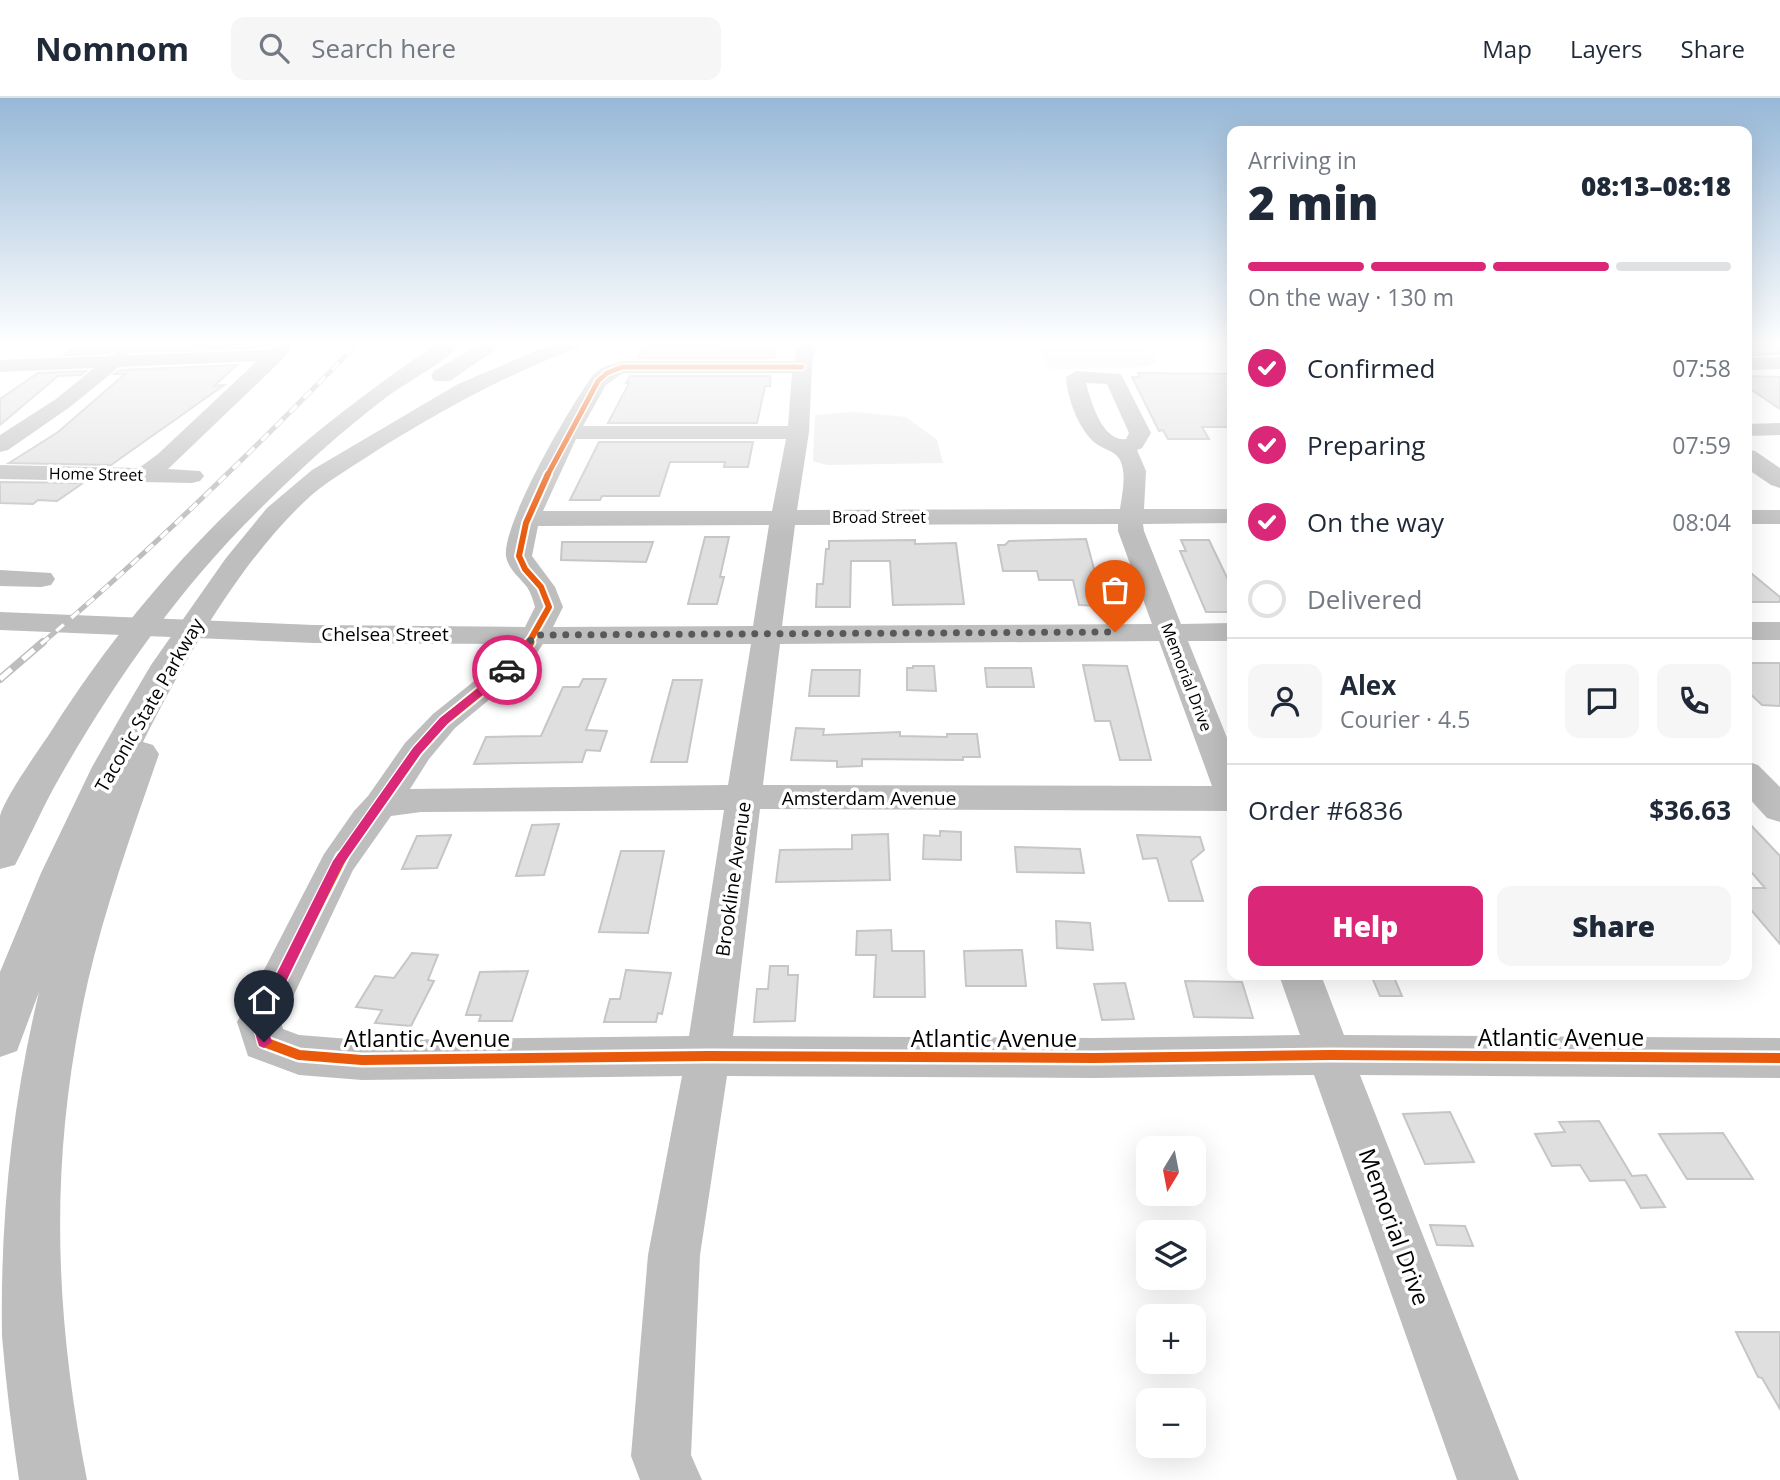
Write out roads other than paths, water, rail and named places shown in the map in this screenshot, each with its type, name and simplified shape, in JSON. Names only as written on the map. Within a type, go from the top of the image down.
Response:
[{"type":"main road","name":"Taconic State Parkway","points":[[0,1036],[44,914],[84,821],[119,750],[180,644],[297,478],[357,407]]},
{"type":"main road","points":[[297,478],[369,407]]},
{"type":"main road","points":[[297,478],[398,407]]},
{"type":"main road","name":"Taconic State Parkway","points":[[0,854],[78,715],[152,610],[205,551],[297,478],[430,407]]},
{"type":"main road","points":[[1752,460],[1780,480]]},
{"type":"main road","points":[[53,1480],[35,1372],[28,1254],[34,1152],[42,1087],[62,996],[85,911],[180,644]]},
{"type":"main road","points":[[0,833],[27,802]]},
{"type":"street","points":[[0,445],[58,407]]},
{"type":"street","points":[[145,474],[166,459],[220,407]]},
{"type":"street","points":[[381,805],[417,751],[444,721],[514,664],[535,635],[549,607],[541,587],[528,574],[518,556],[520,535],[583,407]]},
{"type":"street","name":"Brookline Avenue","points":[[671,1480],[661,1456],[674,1255],[708,1056],[800,407]]},
{"type":"street","points":[[1087,407],[1096,432],[1122,449],[1135,443],[1140,433],[1128,407]]},
{"type":"street","points":[[1752,430],[1780,429]]},
{"type":"street","points":[[569,433],[798,432]]},
{"type":"street","name":"Memorial Drive","points":[[1122,449],[1132,463],[1134,486],[1131,531],[1227,783]]},
{"type":"street","name":"Home Street","points":[[0,472],[192,476]]},
{"type":"street","name":"Broad Street","points":[[527,519],[1227,516]]},
{"type":"street","points":[[1752,517],[1780,517]]},
{"type":"street","points":[[0,578],[41,579]]},
{"type":"street","name":"Chelsea Street","points":[[0,621],[246,631],[535,635],[1227,632]]},
{"type":"street","points":[[1752,631],[1780,631]]},
{"type":"street","points":[[1752,781],[1769,803]]},
{"type":"street","name":"Amsterdam Avenue","points":[[381,805],[421,800],[1227,796]]},
{"type":"street","name":"Atlantic Avenue","points":[[381,805],[367,820],[337,864],[273,993],[259,1023],[264,1042],[299,1055],[362,1060],[708,1056],[1094,1058],[1330,1055],[1780,1058]]},
{"type":"street","name":"Memorial Drive","points":[[1302,980],[1488,1480]]},
{"type":"railway","points":[[41,644],[123,572],[294,407]]},
{"type":"railway","points":[[0,679],[43,642]]}]
